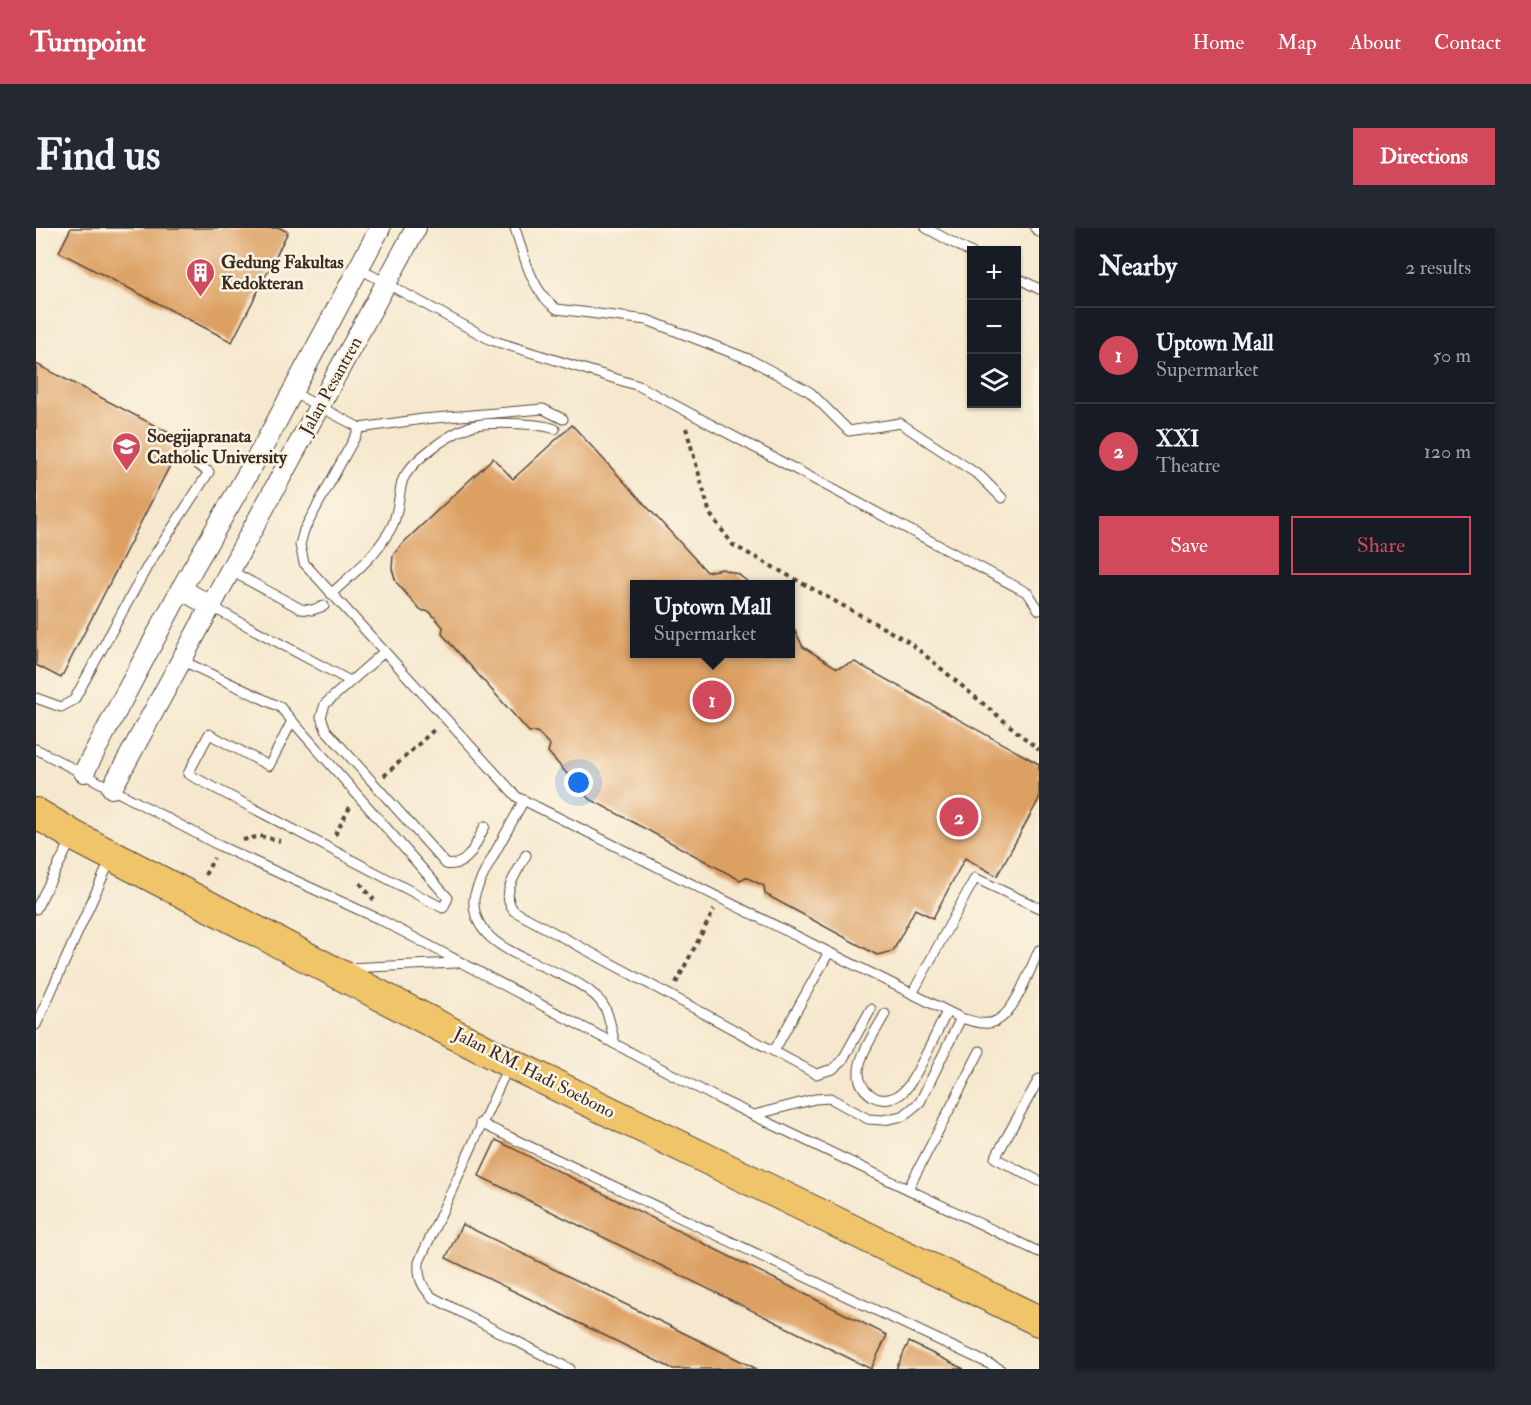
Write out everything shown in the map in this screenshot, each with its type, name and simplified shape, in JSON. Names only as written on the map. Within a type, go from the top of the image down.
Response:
[{"type":"main road","name":"Jalan RM. Hadi Soebono","points":[[37,812],[74,836],[510,1062],[1039,1321]]},
{"type":"street","name":"Jalan Pesantren","points":[[84,772],[380,228]]},
{"type":"street","name":"Jalan Pesantren","points":[[112,788],[183,661],[416,228]]},
{"type":"street","points":[[181,590],[212,607]]},
{"type":"lane","points":[[514,228],[537,288],[547,302],[557,309],[647,320],[751,360],[810,393],[849,431],[900,423],[980,476],[1002,498]]},
{"type":"lane","points":[[926,228],[967,250]]},
{"type":"lane","points":[[1035,228],[1039,232]]},
{"type":"lane","points":[[358,268],[388,282],[491,340],[639,386],[1039,599]]},
{"type":"lane","points":[[1021,279],[1039,289]]},
{"type":"lane","points":[[292,392],[360,428],[543,409],[564,419]]},
{"type":"lane","points":[[331,594],[368,561],[391,529],[400,503],[403,479],[409,471],[454,434],[471,426],[542,424],[555,429]]},
{"type":"lane","points":[[360,428],[304,530],[300,545],[304,564],[517,797],[947,1012],[981,1024],[997,1021],[1009,1011],[1039,950]]},
{"type":"lane","points":[[36,698],[61,707],[74,700],[148,565],[209,471],[188,459]]},
{"type":"lane","points":[[231,571],[301,609],[312,610],[324,606]]},
{"type":"lane","points":[[1028,593],[1039,610]]},
{"type":"lane","points":[[212,607],[350,681]]},
{"type":"lane","points":[[384,651],[325,704],[321,717],[326,730],[446,864],[457,866],[466,861],[485,826]]},
{"type":"lane","points":[[183,661],[280,707],[448,897],[443,908],[188,774],[209,734],[269,766],[292,721]]},
{"type":"lane","points":[[36,749],[84,772],[220,846],[381,920],[458,963],[754,1115],[1039,1252]]},
{"type":"lane","points":[[524,800],[474,897],[475,916],[484,932],[498,943],[591,993],[605,1009],[615,1044]]},
{"type":"lane","points":[[36,909],[74,836]]},
{"type":"lane","points":[[36,1026],[112,855]]},
{"type":"lane","points":[[526,855],[507,893],[508,903],[514,911],[816,1074],[833,1069],[842,1061],[871,1009]]},
{"type":"lane","points":[[912,994],[975,878],[1039,908]]},
{"type":"lane","points":[[774,1051],[829,952]]},
{"type":"lane","points":[[332,969],[458,963]]},
{"type":"lane","points":[[885,1014],[858,1067],[857,1080],[866,1092],[878,1100],[892,1099],[905,1090],[947,1012]]},
{"type":"lane","points":[[754,1115],[815,1099],[830,1098],[868,1119],[884,1120],[903,1116],[920,1102],[961,1018]]},
{"type":"lane","points":[[909,1189],[980,1051]]},
{"type":"lane","points":[[510,1062],[480,1123],[419,1262],[418,1275],[421,1286],[432,1297],[570,1369]]},
{"type":"lane","points":[[1039,1079],[995,1158],[1039,1181]]},
{"type":"lane","points":[[480,1123],[1000,1369]]},
{"type":"path","points":[[680,407],[710,514],[734,545],[909,642],[1039,750]]},
{"type":"path","points":[[670,995],[720,898]]},
{"type":"building","name":"Gedung Fakultas Kedokteran","points":[[71,228],[280,228],[288,232],[232,342],[59,252]]},
{"type":"building","points":[[36,364],[183,440],[61,678],[36,665]]},
{"type":"building","points":[[572,425],[707,572],[722,569],[738,574],[745,580],[630,580],[630,658],[795,658],[795,630],[803,647],[837,668],[855,662],[1039,764],[1039,799],[997,876],[965,858],[933,918],[915,909],[893,951],[877,955],[765,894],[764,886],[746,877],[740,880],[588,798],[548,752],[550,745],[537,732],[529,732],[442,634],[443,627],[430,612],[420,610],[396,582],[392,569],[393,555],[404,542],[493,458],[513,479]]},
{"type":"building","points":[[496,1140],[887,1335],[871,1369],[479,1176]]},
{"type":"building","points":[[462,1224],[757,1369],[673,1369],[446,1258]]},
{"type":"building","points":[[909,1342],[964,1369],[896,1369]]},
{"type":"place","name":"Gedung Fakultas Kedokteran","points":[[200,298]]},
{"type":"place","name":"Soegijapranata Catholic University","points":[[126,472]]},
{"type":"place","name":"Uptown Mall","points":[[712,700]]},
{"type":"place","name":"XXI","points":[[959,817]]}]
